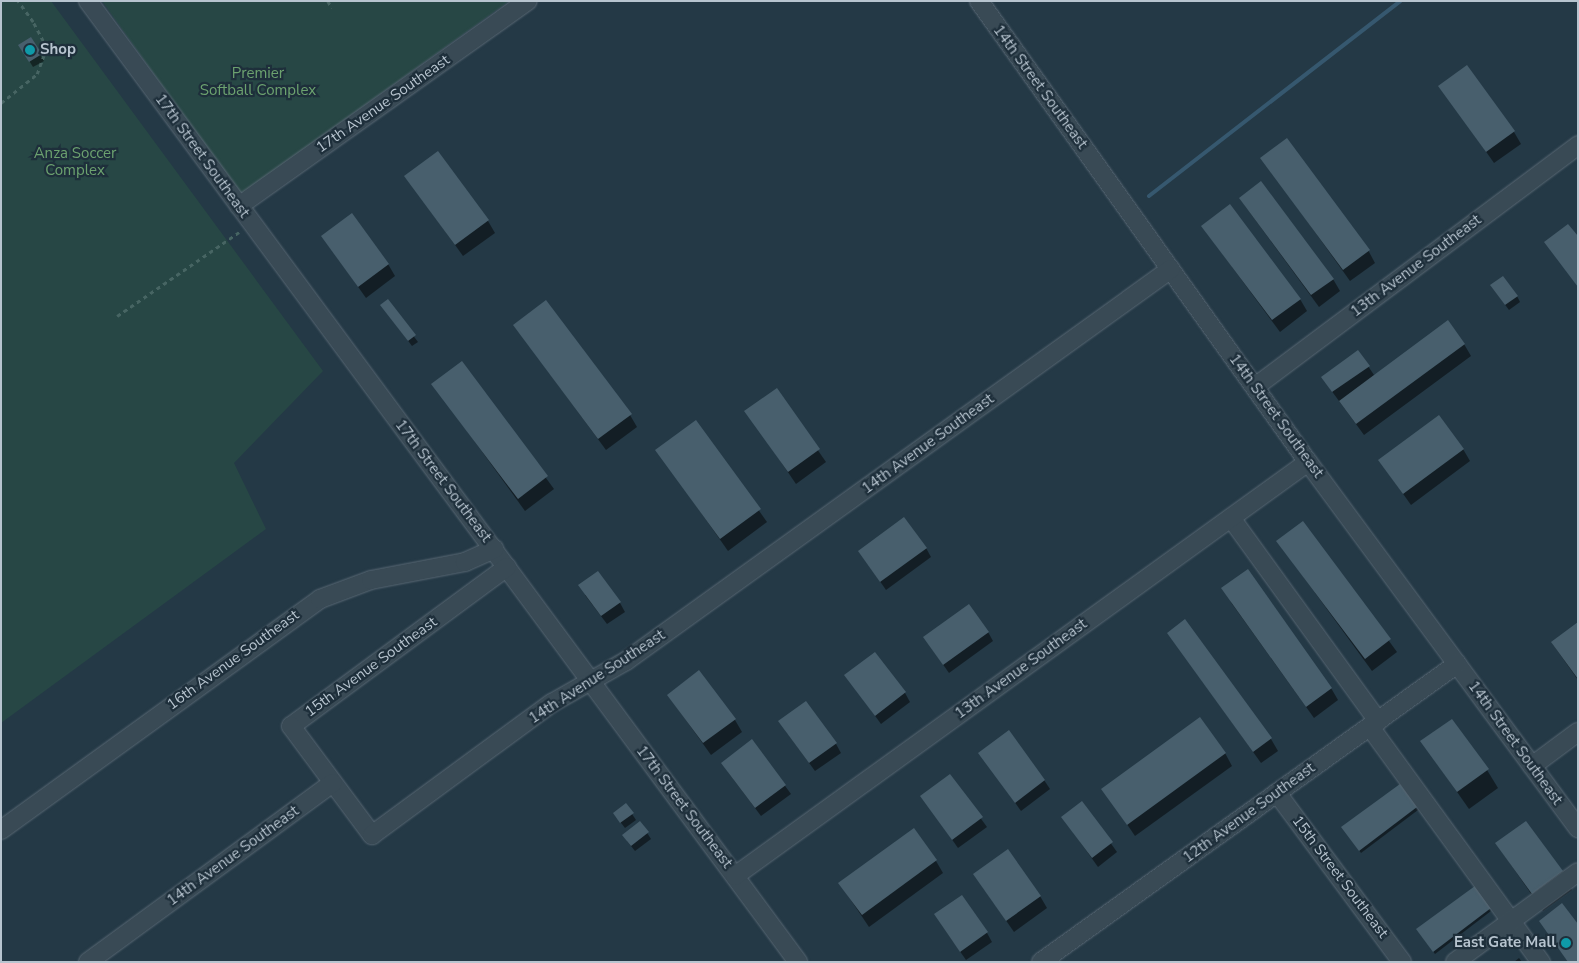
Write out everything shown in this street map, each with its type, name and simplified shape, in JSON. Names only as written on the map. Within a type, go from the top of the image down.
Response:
[{"type":"street","name":"17th Street Southeast","points":[[88,1],[798,962]]},
{"type":"street","name":"17th Avenue Southeast","points":[[239,206],[527,1]]},
{"type":"street","name":"14th Street Southeast","points":[[979,1],[1308,462],[1578,828]]},
{"type":"street","name":"13th Avenue Southeast","points":[[1255,387],[1578,145]]},
{"type":"street","name":"14th Avenue Southeast","points":[[88,962],[333,783],[372,835],[552,703],[592,683],[626,662],[1171,269]]},
{"type":"street","name":"13th Avenue Southeast","points":[[735,876],[1308,462]]},
{"type":"street","points":[[1230,518],[1541,962]]},
{"type":"street","name":"16th Avenue Southeast","points":[[1,830],[320,599],[371,580],[465,562],[494,550]]},
{"type":"street","name":"15th Avenue Southeast","points":[[333,783],[292,726],[507,567]]},
{"type":"street","name":"12th Avenue Southeast","points":[[1041,962],[1457,664]]},
{"type":"street","points":[[1532,766],[1578,732]]},
{"type":"street","name":"15th Street Southeast","points":[[1277,793],[1402,962]]},
{"type":"street","points":[[1455,962],[1578,872]]},
{"type":"path","points":[[1,103],[36,74],[45,52],[43,41],[33,22],[18,1]]},
{"type":"path","points":[[328,1],[332,8]]},
{"type":"path","points":[[117,316],[252,223]]},
{"type":"green space","name":"Anza Soccer Complex","points":[[1,1],[51,1],[323,371],[234,463],[266,529],[1,723]]},
{"type":"green space","name":"Premier Softball Complex","points":[[102,1],[509,1],[240,195]]},
{"type":"building","name":"Shop","points":[[31,37],[42,54],[29,62],[18,45]]},
{"type":"building","points":[[1467,65],[1515,131],[1486,152],[1438,86]]},
{"type":"building","points":[[1287,138],[1370,250],[1343,270],[1260,158]]},
{"type":"building","points":[[438,151],[489,220],[455,245],[404,176]]},
{"type":"building","points":[[1261,181],[1334,279],[1311,295],[1239,198]]},
{"type":"building","points":[[1230,204],[1301,299],[1272,320],[1201,226]]},
{"type":"building","points":[[352,213],[389,264],[358,287],[321,236]]},
{"type":"building","points":[[1568,224],[1578,236],[1578,287],[1544,242]]},
{"type":"building","points":[[1503,276],[1518,296],[1505,305],[1490,285]]},
{"type":"building","points":[[388,299],[416,335],[408,341],[380,305]]},
{"type":"building","points":[[546,300],[632,414],[598,439],[513,325]]},
{"type":"building","points":[[1448,320],[1465,344],[1356,424],[1339,401]]},
{"type":"building","points":[[1358,350],[1370,366],[1332,392],[1321,377]]},
{"type":"building","points":[[462,361],[548,476],[518,499],[431,384]]},
{"type":"building","points":[[777,388],[820,449],[788,472],[744,411]]},
{"type":"building","points":[[1439,415],[1464,449],[1403,494],[1378,460]]},
{"type":"building","points":[[696,420],[761,509],[720,539],[655,450]]},
{"type":"building","points":[[904,517],[927,548],[880,582],[858,551]]},
{"type":"building","points":[[1303,521],[1391,639],[1365,659],[1276,541]]},
{"type":"building","points":[[1248,569],[1332,688],[1306,707],[1221,588]]},
{"type":"building","points":[[598,571],[621,602],[601,616],[578,585]]},
{"type":"building","points":[[969,604],[989,632],[943,665],[923,637]]},
{"type":"building","points":[[1185,619],[1272,738],[1253,752],[1167,633]]},
{"type":"building","points":[[1578,622],[1578,679],[1551,642]]},
{"type":"building","points":[[875,652],[906,692],[875,716],[844,675]]},
{"type":"building","points":[[699,670],[736,719],[703,743],[667,695]]},
{"type":"building","points":[[806,701],[837,743],[809,763],[778,721]]},
{"type":"building","points":[[1200,717],[1226,753],[1127,825],[1101,789]]},
{"type":"building","points":[[1452,719],[1489,769],[1457,792],[1420,741]]},
{"type":"building","points":[[1009,730],[1045,780],[1015,803],[978,753]]},
{"type":"building","points":[[752,739],[786,785],[755,808],[721,763]]},
{"type":"building","points":[[950,774],[983,817],[952,840],[920,796]]},
{"type":"building","points":[[1400,784],[1417,807],[1359,851],[1341,827]]},
{"type":"building","points":[[1082,801],[1113,842],[1092,858],[1061,817]]},
{"type":"building","points":[[626,803],[634,813],[620,823],[613,813]]},
{"type":"building","points":[[640,821],[649,832],[631,846],[622,835]]},
{"type":"building","points":[[1526,821],[1563,871],[1532,894],[1495,843]]},
{"type":"building","points":[[914,828],[937,860],[862,915],[838,883]]},
{"type":"building","points":[[1008,849],[1041,896],[1006,921],[973,874]]},
{"type":"building","points":[[1475,886],[1491,908],[1433,952],[1416,929]]},
{"type":"building","points":[[962,895],[988,932],[960,952],[934,914]]},
{"type":"building","name":"East Gate Mall","points":[[1562,903],[1578,924],[1578,962],[1568,962],[1539,921]]},
{"type":"waterway","points":[[1149,196],[1400,1]]},
{"type":"place","name":"Shop","points":[[30,50]]},
{"type":"place","name":"East Gate Mall","points":[[1566,943]]}]
